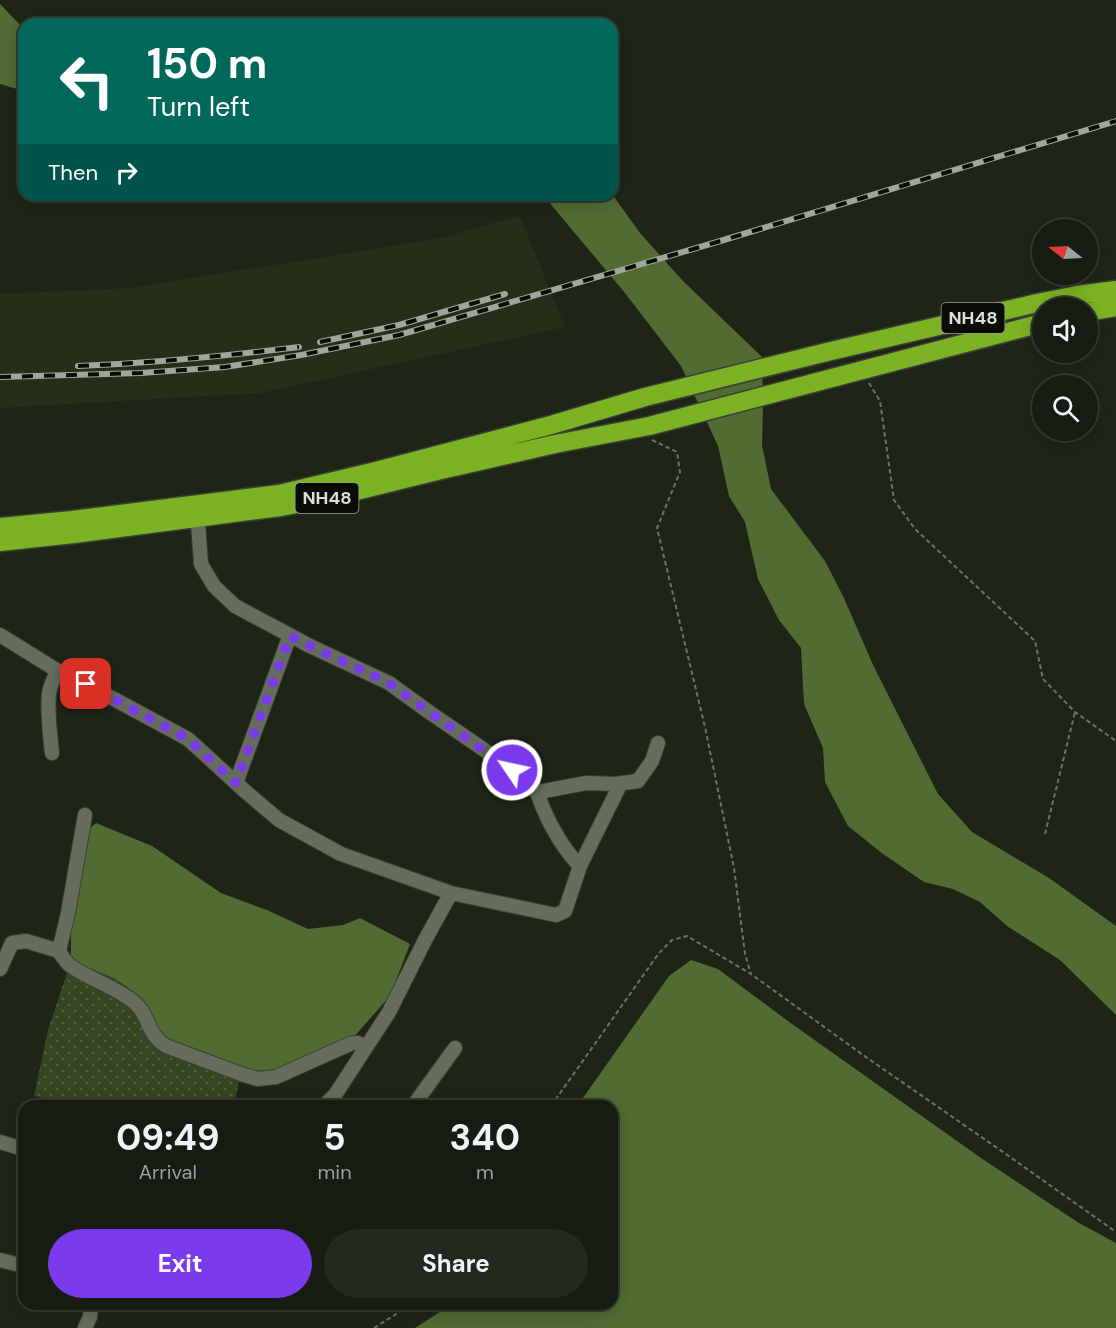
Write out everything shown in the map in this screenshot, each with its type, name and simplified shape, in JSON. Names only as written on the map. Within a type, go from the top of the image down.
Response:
[{"type":"highway","name":"NH48","points":[[0,542],[74,534],[279,494],[540,428],[645,397],[831,351],[1037,303],[1116,290]]},
{"type":"highway","points":[[1098,310],[1116,307]]},
{"type":"highway","name":"NH48","points":[[0,527],[197,511],[281,507],[649,426],[1032,326]]},
{"type":"street","points":[[197,511],[201,564],[214,586],[235,606],[290,636],[389,683],[531,782],[539,792],[543,808],[560,839],[571,857],[580,866]]},
{"type":"street","points":[[0,635],[58,671],[188,739],[279,819],[341,854],[451,893],[556,915],[561,914],[565,911],[580,866],[621,783]]},
{"type":"street","points":[[236,783],[290,636]]},
{"type":"street","points":[[52,753],[49,695],[58,671]]},
{"type":"street","points":[[539,792],[586,783],[638,781],[652,761],[658,743]]},
{"type":"street","points":[[59,951],[85,815]]},
{"type":"street","points":[[330,1100],[389,1012],[451,893]]},
{"type":"street","points":[[0,969],[12,943],[26,941],[59,951],[68,965],[118,990],[140,1008],[153,1034],[166,1046],[258,1079],[276,1077],[352,1042],[365,1048]]},
{"type":"street","points":[[417,1100],[455,1048]]},
{"type":"street","points":[[0,1142],[18,1147]]},
{"type":"street","points":[[0,1260],[18,1264]]},
{"type":"street","points":[[85,1328],[91,1310]]},
{"type":"path","points":[[861,371],[880,401],[894,500],[915,529],[1035,641],[1043,679],[1075,712],[1116,741]]},
{"type":"path","points":[[631,429],[677,452],[680,472],[657,528],[705,726],[734,868],[745,954],[751,974]]},
{"type":"path","points":[[1045,834],[1075,712]]},
{"type":"path","points":[[555,1100],[658,953],[672,940],[687,936],[751,974],[862,1055],[1116,1232]]},
{"type":"path","points":[[374,1328],[402,1310]]},
{"type":"shaded area","points":[[0,4],[18,23],[18,89],[0,84]]},
{"type":"shaded area","points":[[413,16],[434,18],[402,18]]},
{"type":"shaded area","points":[[548,201],[617,201],[640,233],[682,280],[762,357],[762,445],[771,489],[825,561],[874,667],[938,794],[972,832],[1049,878],[1116,926],[1116,1015],[1060,960],[1007,926],[980,902],[953,889],[924,882],[848,826],[825,782],[823,748],[804,704],[801,648],[779,620],[758,579],[745,522],[729,496],[718,446],[681,366],[625,293]]},
{"type":"shaded area","points":[[520,216],[565,327],[261,393],[0,408],[0,294],[131,288],[441,238]]},
{"type":"shaded area","points":[[96,823],[152,846],[221,893],[267,910],[308,929],[343,925],[360,918],[410,944],[390,996],[352,1039],[274,1073],[242,1068],[162,1039],[140,997],[116,979],[71,961],[71,918],[85,832]]},
{"type":"shaded area","points":[[691,960],[718,969],[981,1158],[1079,1223],[1116,1243],[1116,1328],[415,1328],[443,1310],[618,1310],[618,1100],[582,1100],[669,976]]},
{"type":"shaded area","points":[[71,961],[116,979],[140,997],[162,1039],[242,1068],[235,1100],[54,1100],[34,1096],[48,1030]]},
{"type":"railway","points":[[0,377],[141,373],[225,367],[301,355],[399,335],[717,242],[1116,121]]},
{"type":"railway","points":[[320,342],[399,325],[505,294]]},
{"type":"railway","points":[[78,366],[188,359],[299,347]]},
{"type":"route","points":[[86,684],[188,739],[236,783],[290,636],[389,683],[512,770]]}]
